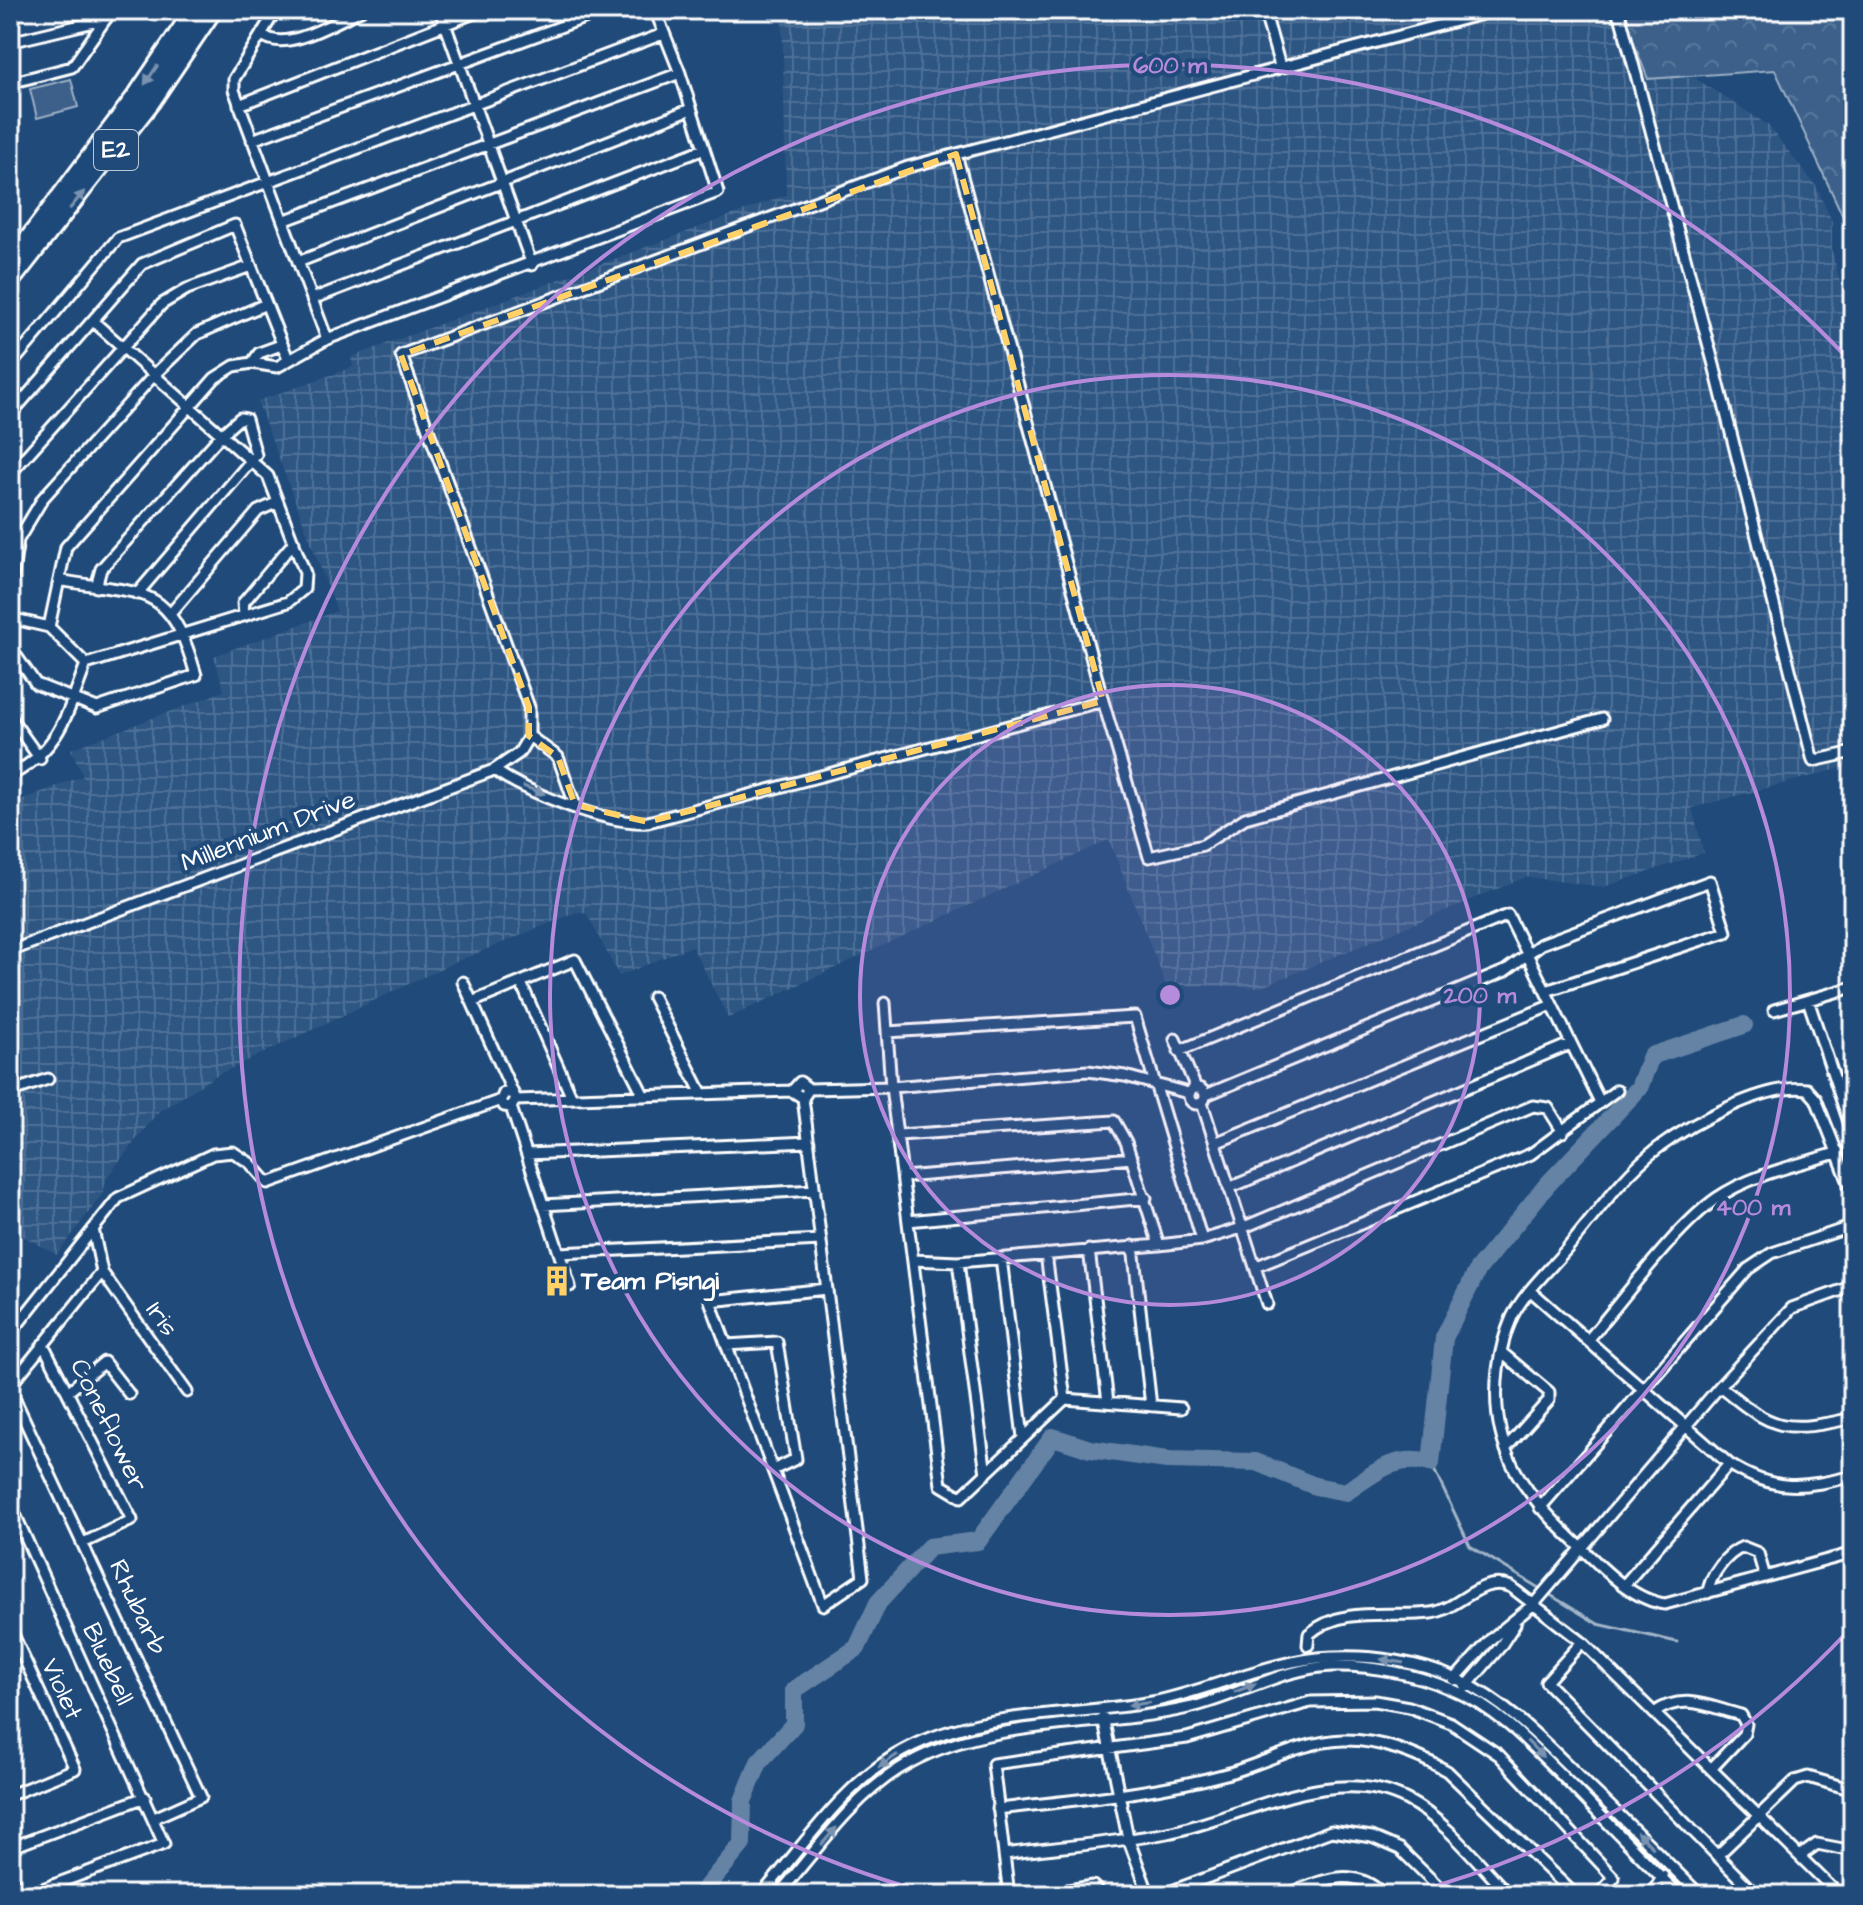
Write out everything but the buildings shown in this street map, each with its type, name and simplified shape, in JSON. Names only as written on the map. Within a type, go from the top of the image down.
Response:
[{"type":"highway","name":"E2","points":[[10,263],[138,93],[194,10]]},
{"type":"highway","name":"E2","points":[[10,282],[143,114],[213,10]]},
{"type":"street","points":[[276,10],[234,79],[239,105],[327,339]]},
{"type":"street","points":[[262,34],[268,40],[284,44],[361,10]]},
{"type":"street","points":[[440,10],[532,265]]},
{"type":"street","points":[[239,105],[482,10]]},
{"type":"street","points":[[252,140],[606,10]]},
{"type":"street","points":[[49,627],[66,547],[215,378],[234,366],[252,363],[277,367],[327,339],[532,265],[718,192],[680,73],[656,13],[670,10]]},
{"type":"street","points":[[1264,10],[1280,66]]},
{"type":"street","points":[[575,805],[558,757],[529,736],[529,707],[401,355],[894,172],[1497,10]]},
{"type":"street","points":[[1615,10],[1621,19],[1714,365],[1813,761],[1853,752]]},
{"type":"street","points":[[10,42],[109,14]]},
{"type":"street","points":[[10,83],[72,67],[109,14]]},
{"type":"street","points":[[10,366],[118,238],[663,34]]},
{"type":"street","points":[[283,221],[680,73]]},
{"type":"street","points":[[298,262],[691,109]]},
{"type":"street","points":[[312,299],[704,149]]},
{"type":"street","points":[[956,154],[1103,701],[1149,857],[1203,845],[1245,818],[1602,719]]},
{"type":"street","points":[[10,415],[142,264],[235,225],[288,359]]},
{"type":"street","points":[[10,474],[162,304],[187,289],[251,266]]},
{"type":"street","points":[[10,591],[18,540],[43,498],[155,374],[197,334],[266,304]]},
{"type":"street","points":[[86,664],[244,616],[300,595],[305,573],[268,476],[93,321]]},
{"type":"street","points":[[252,363],[259,353],[281,345]]},
{"type":"street","points":[[96,587],[101,569],[222,434],[240,418],[246,419],[256,455],[250,458],[137,594]]},
{"type":"street","points":[[171,613],[258,511],[278,502]]},
{"type":"street","points":[[244,616],[243,603],[294,542]]},
{"type":"street","points":[[10,647],[36,684],[97,708],[196,675],[184,634],[171,613],[152,597],[59,580]]},
{"type":"street","points":[[10,618],[49,627],[86,664]]},
{"type":"street","points":[[10,776],[40,759],[55,742],[86,664]]},
{"type":"street","points":[[494,770],[512,782],[575,805],[632,823],[648,822],[1103,701]]},
{"type":"street","points":[[10,717],[40,759]]},
{"type":"street","name":"Millennium Drive","points":[[10,951],[494,770],[519,753],[529,736]]},
{"type":"street","points":[[1175,1039],[1192,1090],[1191,1102],[1204,1099],[1505,971],[1541,944],[1710,881],[1726,932],[1546,991]]},
{"type":"street","points":[[1179,1051],[1508,915],[1600,1102]]},
{"type":"street","points":[[472,1002],[575,960],[644,1096]]},
{"type":"street","points":[[463,982],[513,1100],[527,1154],[570,1286]]},
{"type":"street","points":[[521,983],[572,1098]]},
{"type":"street","points":[[1774,1010],[1853,987]]},
{"type":"street","points":[[653,997],[702,1094]]},
{"type":"street","points":[[1808,1000],[1853,1134]]},
{"type":"street","points":[[885,1003],[891,1087],[941,1485],[961,1497],[1065,1399],[1181,1408]]},
{"type":"street","points":[[1215,1143],[1552,1005]]},
{"type":"street","points":[[887,1032],[1135,1017],[1202,1240]]},
{"type":"street","points":[[1229,1188],[1570,1044]]},
{"type":"street","points":[[10,1334],[118,1198],[213,1154],[233,1152],[268,1183],[501,1100],[504,1106],[513,1100],[792,1091],[806,1094],[1088,1071],[1192,1090],[1204,1099],[1215,1143],[1267,1304]]},
{"type":"street","points":[[10,1092],[48,1079]]},
{"type":"street","points":[[1853,1193],[1816,1099],[1807,1089],[1795,1087],[1728,1107],[1657,1149],[1623,1182],[1531,1291],[1512,1317],[1501,1352],[1497,1401],[1506,1448],[1518,1481],[1540,1508],[1582,1548],[1643,1598],[1665,1604],[1853,1553]]},
{"type":"street","points":[[1255,1267],[1531,1154],[1617,1090]]},
{"type":"street","points":[[806,1094],[809,1142],[863,1578],[823,1605],[710,1301],[827,1289]]},
{"type":"street","points":[[913,1260],[958,1262],[1202,1240],[1242,1228],[1533,1106],[1548,1108],[1563,1132]]},
{"type":"street","points":[[898,1135],[1114,1121],[1132,1158],[1159,1245]]},
{"type":"street","points":[[527,1154],[809,1142]]},
{"type":"street","points":[[1588,1340],[1695,1217],[1718,1197],[1747,1183],[1839,1152]]},
{"type":"street","points":[[903,1177],[1132,1158]]},
{"type":"street","points":[[543,1205],[815,1190]]},
{"type":"street","points":[[908,1221],[1146,1198]]},
{"type":"street","points":[[1540,1508],[1748,1269],[1772,1253],[1853,1226]]},
{"type":"street","points":[[10,1388],[102,1272],[93,1229]]},
{"type":"street","points":[[559,1253],[821,1240]]},
{"type":"street","points":[[1133,1246],[1151,1406]]},
{"type":"street","points":[[1089,1250],[1108,1402]]},
{"type":"street","points":[[1046,1254],[1065,1399]]},
{"type":"street","points":[[1001,1258],[1023,1437]]},
{"type":"street","points":[[958,1262],[986,1474]]},
{"type":"street","name":"Iris","points":[[102,1272],[187,1392]]},
{"type":"street","points":[[1448,1688],[1482,1648],[1534,1604],[1720,1386],[1792,1308],[1853,1286]]},
{"type":"street","points":[[1531,1291],[1729,1464],[1750,1477],[1792,1487],[1853,1476]]},
{"type":"street","points":[[726,1345],[777,1342],[796,1459],[773,1470]]},
{"type":"street","name":"Coneflower","points":[[43,1344],[132,1520],[83,1543]]},
{"type":"street","points":[[1501,1352],[1549,1392],[1549,1400],[1506,1448]]},
{"type":"street","points":[[69,1391],[104,1362],[129,1394]]},
{"type":"street","points":[[1720,1386],[1762,1420],[1782,1426],[1800,1428],[1853,1418]]},
{"type":"street","name":"Rhubarb","points":[[10,1388],[201,1797],[154,1818]]},
{"type":"street","points":[[1625,1584],[1729,1464]]},
{"type":"street","name":"Bluebell","points":[[10,1503],[164,1844],[26,1895]]},
{"type":"street","points":[[1708,1593],[1712,1577],[1735,1550],[1743,1547],[1758,1553],[1765,1577]]},
{"type":"street","points":[[1308,1645],[1309,1634],[1330,1621],[1383,1611],[1432,1613],[1450,1607],[1486,1584],[1501,1583],[1534,1604],[1582,1642],[1839,1895]]},
{"type":"street","points":[[1464,1689],[1492,1657],[1517,1621]]},
{"type":"street","name":"Violet","points":[[10,1628],[75,1769],[10,1795]]},
{"type":"street","points":[[1582,1642],[1546,1682],[1756,1895]]},
{"type":"street","points":[[1482,1648],[1492,1657]]},
{"type":"street","points":[[761,1895],[860,1781],[930,1737],[977,1723],[1153,1702],[1273,1666],[1331,1657],[1365,1657],[1418,1665],[1455,1678],[1464,1689],[1524,1737],[1679,1895]]},
{"type":"street","points":[[778,1895],[869,1790],[933,1750],[981,1736],[1104,1722],[1193,1707],[1275,1676],[1330,1666],[1414,1676],[1448,1688],[1464,1689],[1531,1729],[1700,1895]]},
{"type":"street","points":[[1009,1895],[993,1764],[1109,1751],[1187,1738],[1310,1702],[1343,1699],[1409,1707],[1451,1723],[1499,1755],[1614,1878],[1598,1895]]},
{"type":"street","points":[[1654,1713],[1669,1703],[1681,1700],[1741,1715],[1746,1724],[1744,1734],[1711,1769]]},
{"type":"street","points":[[1102,1709],[1117,1795],[1128,1838],[1149,1895]]},
{"type":"street","points":[[998,1809],[1117,1795],[1227,1774],[1302,1746],[1345,1740],[1423,1758],[1447,1771],[1575,1895]]},
{"type":"street","points":[[1717,1856],[1795,1781],[1808,1777],[1853,1790]]},
{"type":"street","points":[[1004,1854],[1210,1824],[1309,1790],[1354,1786],[1407,1800],[1440,1824],[1509,1895]]},
{"type":"street","points":[[10,1848],[145,1797]]},
{"type":"street","points":[[1161,1895],[1331,1831],[1372,1837],[1400,1849],[1447,1895]]},
{"type":"street","points":[[1800,1856],[1817,1844],[1853,1851]]},
{"type":"street","points":[[1644,1895],[1647,1885],[1660,1879],[1672,1867]]},
{"type":"street","points":[[10,1873],[18,1895]]},
{"type":"street","points":[[1286,1895],[1334,1876],[1349,1876],[1374,1886],[1384,1895]]},
{"type":"street","points":[[1055,1895],[1093,1886],[1101,1895]]},
{"type":"highlighted area","points":[[956,154],[1103,701],[648,822],[575,805],[558,757],[529,736],[529,707],[401,355]]},
{"type":"shaded area","points":[[782,10],[1621,10],[1648,78],[1695,78],[1768,125],[1816,186],[1832,221],[1832,251],[1853,331],[1853,765],[1692,808],[1704,853],[1604,887],[1526,877],[1262,987],[1166,985],[1109,840],[728,1018],[692,946],[619,976],[587,914],[577,912],[451,964],[215,1076],[158,1112],[107,1177],[103,1193],[57,1255],[10,1229],[10,804],[83,776],[71,749],[224,691],[214,656],[337,611],[257,401],[353,367],[351,357],[786,195]]},
{"type":"green space","points":[[1621,10],[1853,10],[1853,238],[1775,70],[1648,79]]},
{"type":"green space","points":[[71,79],[78,107],[37,118],[30,89]]},
{"type":"waterway","points":[[700,1895],[742,1844],[743,1801],[759,1762],[794,1724],[794,1690],[857,1648],[878,1603],[929,1547],[978,1541],[1053,1437],[1090,1449],[1167,1460],[1256,1462],[1315,1486],[1346,1492],[1396,1463],[1431,1463],[1444,1338],[1478,1269],[1547,1185],[1639,1088],[1651,1056],[1744,1025]]},
{"type":"waterway","points":[[1431,1463],[1470,1546],[1598,1624],[1677,1642]]},
{"type":"place","name":"Team Pisngi","points":[[557,1281]]}]
